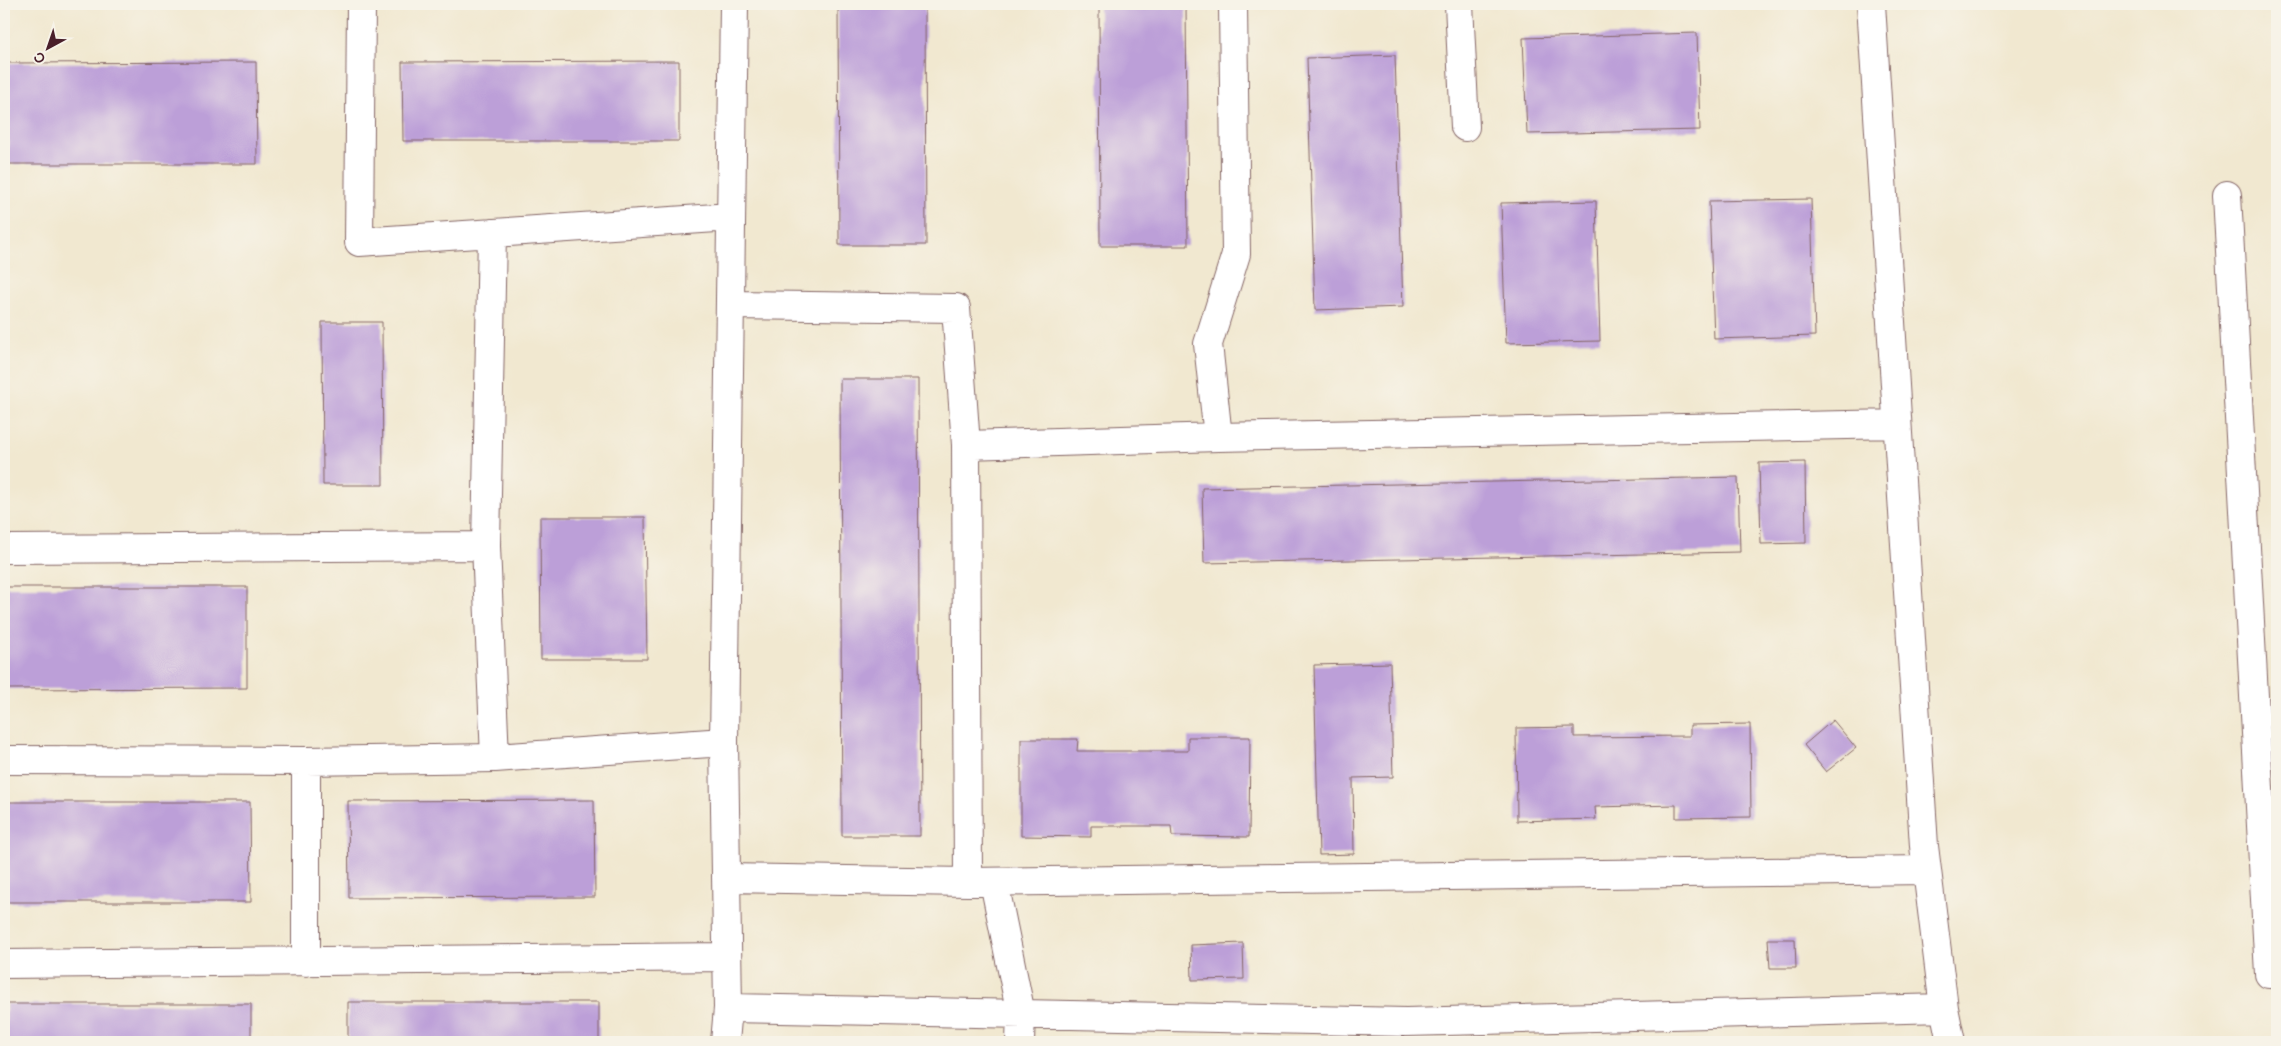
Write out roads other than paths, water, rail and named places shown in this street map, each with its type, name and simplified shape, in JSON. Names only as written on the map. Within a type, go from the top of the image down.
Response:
[{"type":"street","points":[[361,4],[359,242],[731,217]]},
{"type":"street","points":[[725,1042],[728,1008],[724,742],[734,4]]},
{"type":"street","points":[[1218,437],[1208,344],[1236,254],[1233,4]]},
{"type":"street","points":[[1459,4],[1464,127]]},
{"type":"street","points":[[1871,4],[1924,846],[1944,1008],[1951,1042]]},
{"type":"street","points":[[2226,195],[2269,974],[2277,974]]},
{"type":"street","points":[[492,233],[486,546],[495,758]]},
{"type":"street","points":[[730,305],[956,308],[966,445],[981,882],[1021,1014],[1020,1042]]},
{"type":"street","points":[[966,445],[1218,437],[1897,424]]},
{"type":"street","points":[[4,549],[486,546]]},
{"type":"street","points":[[4,760],[306,761],[495,758],[724,742]]},
{"type":"street","points":[[306,761],[306,962]]},
{"type":"street","points":[[726,878],[981,882],[1927,870]]},
{"type":"street","points":[[4,964],[727,957]]},
{"type":"street","points":[[728,1008],[1021,1014],[1406,1032],[1944,1008]]}]
